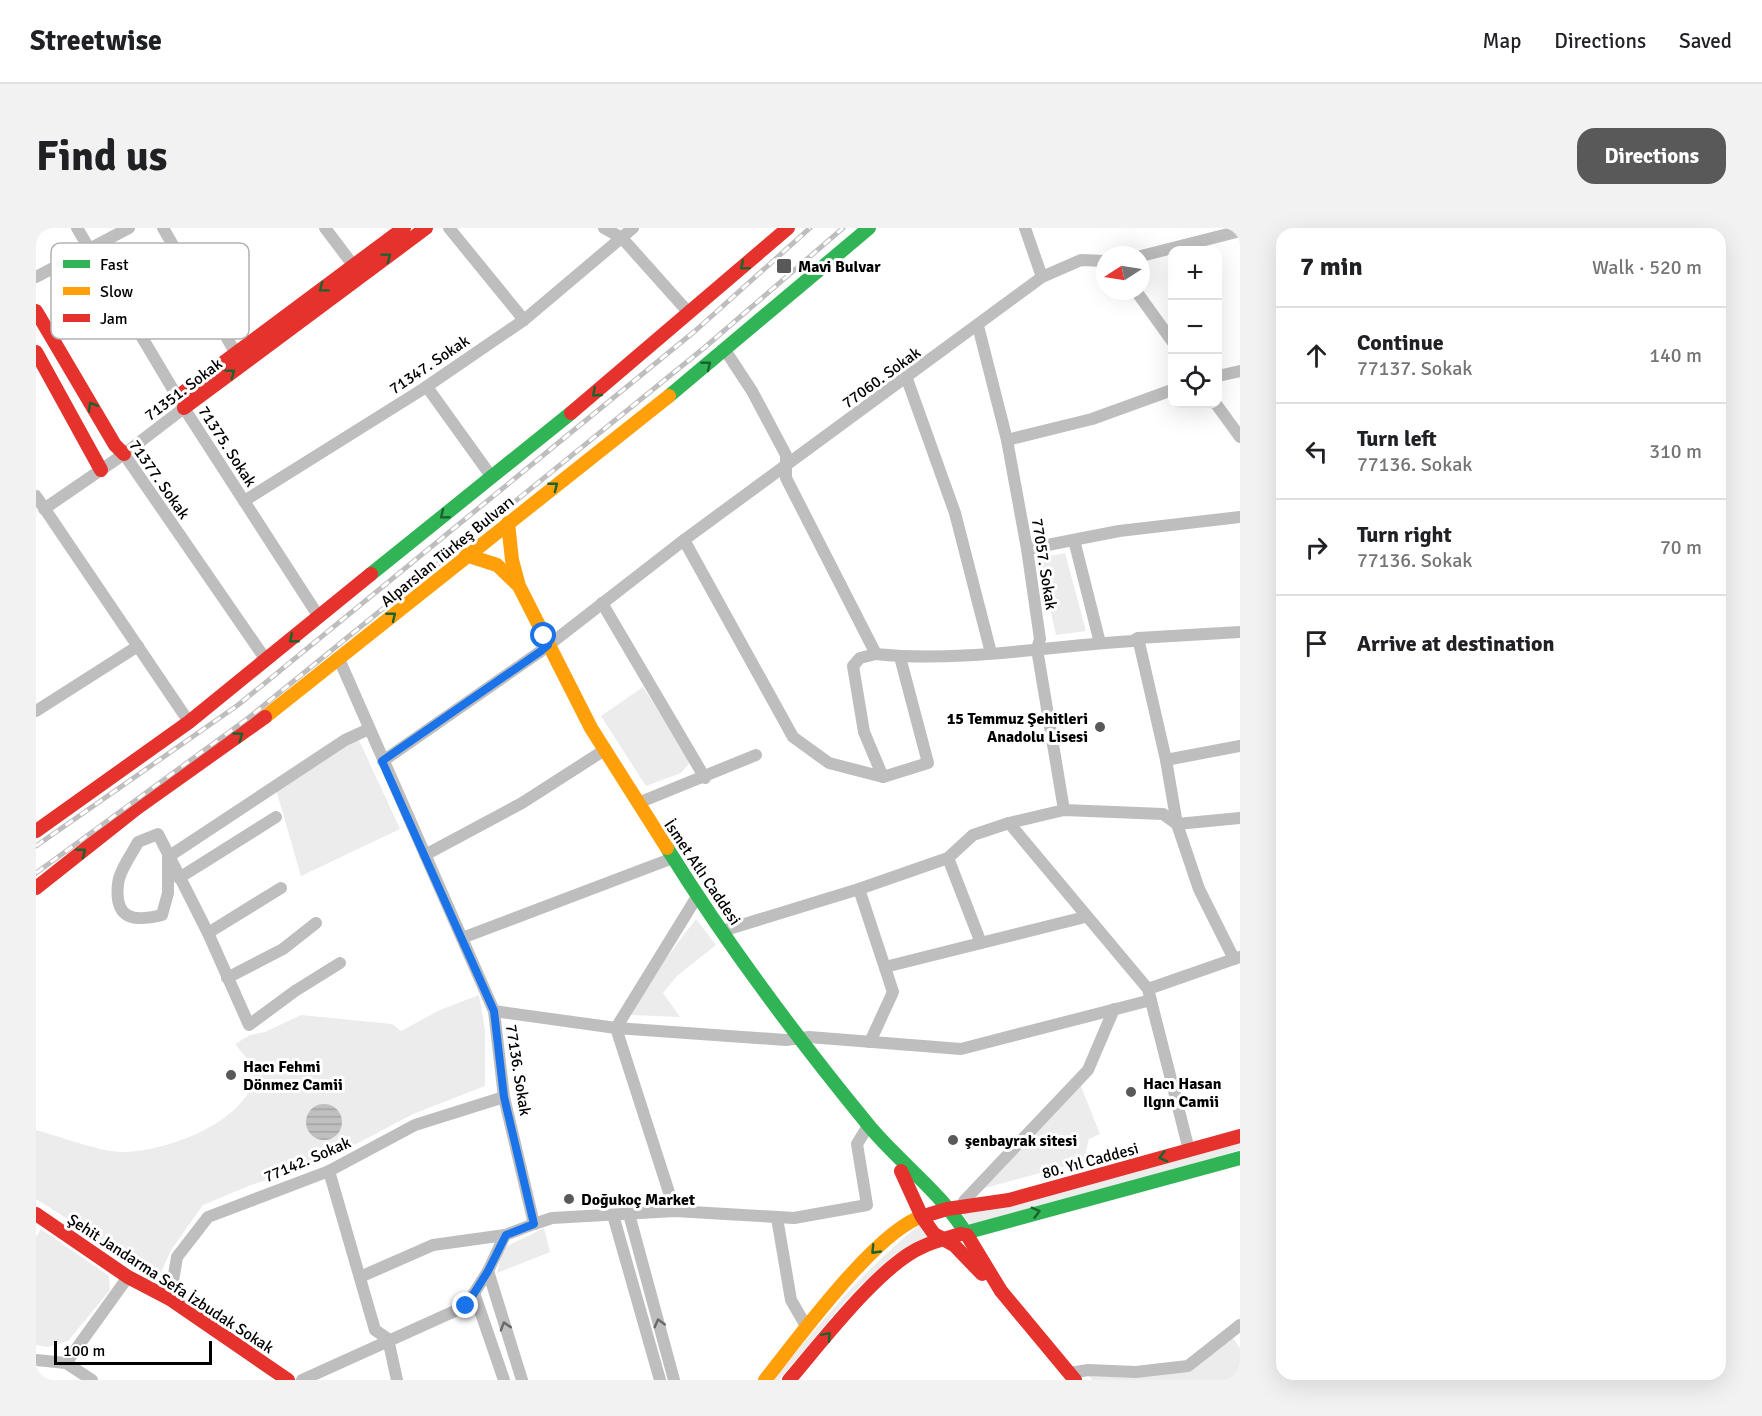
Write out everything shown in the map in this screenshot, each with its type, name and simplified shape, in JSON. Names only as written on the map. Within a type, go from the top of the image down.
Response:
[{"type":"main road","name":"71351. Sokak","points":[[180,403],[235,352],[404,228]]},
{"type":"main road","name":"71351. Sokak","points":[[180,403],[426,228]]},
{"type":"main road","name":"Alparslan Türkeş Bulvarı","points":[[36,831],[189,722],[583,404],[788,228]]},
{"type":"main road","name":"Alparslan Türkeş Bulvarı","points":[[36,888],[137,808],[288,700],[466,555],[726,350],[869,228]]},
{"type":"main road","name":"71377. Sokak","points":[[36,311],[51,336]]},
{"type":"main road","name":"71377. Sokak","points":[[53,339],[115,445],[124,454]]},
{"type":"main road","points":[[36,352],[101,470]]},
{"type":"main road","points":[[508,523],[512,560],[519,586]]},
{"type":"main road","points":[[466,555],[497,565],[519,586]]},
{"type":"main road","name":"İsmet Atlı Caddesi","points":[[519,586],[603,751],[722,931],[797,1038],[893,1155],[947,1209],[953,1212],[966,1234]]},
{"type":"main road","name":"80. Yıl Caddesi","points":[[922,1217],[947,1209],[1009,1200],[1240,1136]]},
{"type":"main road","name":"İsmet Atlı Caddesi","points":[[893,1155],[922,1217],[934,1234],[946,1240]]},
{"type":"main road","points":[[793,1378],[852,1307],[900,1260],[921,1247],[1003,1221],[1240,1158]]},
{"type":"main road","points":[[765,1380],[806,1326],[884,1241],[911,1220],[922,1217]]},
{"type":"main road","name":"Şehit Jandarma Sefa İzbudak Sokak","points":[[38,1219],[128,1277],[170,1299],[287,1380]]},
{"type":"main road","points":[[966,1234],[1001,1291]]},
{"type":"main road","points":[[946,1240],[1001,1291],[1072,1377]]},
{"type":"street","name":"71375. Sokak","points":[[77,228],[85,243]]},
{"type":"street","points":[[100,243],[129,228]]},
{"type":"street","points":[[163,228],[172,243]]},
{"type":"street","points":[[324,228],[353,265]]},
{"type":"street","points":[[449,228],[524,320]]},
{"type":"street","points":[[604,228],[622,238],[689,313]]},
{"type":"street","name":"71347. Sokak","points":[[244,501],[427,387],[524,320],[633,228]]},
{"type":"street","points":[[1025,228],[1042,277]]},
{"type":"street","points":[[1150,254],[1240,231]]},
{"type":"street","name":"77060. Sokak","points":[[382,761],[548,645],[684,540],[907,379],[1042,277],[1081,260],[1096,261]]},
{"type":"street","points":[[36,277],[51,269]]},
{"type":"street","points":[[1143,300],[1168,334]]},
{"type":"street","name":"77057. Sokak","points":[[978,326],[1007,440],[1027,549],[1040,639],[1037,649],[1064,810]]},
{"type":"street","name":"71375. Sokak","points":[[142,339],[180,403],[319,617]]},
{"type":"street","points":[[227,339],[235,352]]},
{"type":"street","points":[[726,350],[752,391],[786,455],[786,478],[876,654]]},
{"type":"street","points":[[1222,375],[1240,370]]},
{"type":"street","points":[[907,379],[956,513],[991,653]]},
{"type":"street","points":[[427,387],[491,476]]},
{"type":"street","points":[[1007,440],[1092,419],[1168,392]]},
{"type":"street","name":"71351. Sokak","points":[[44,509],[124,454],[180,403]]},
{"type":"street","points":[[1219,408],[1240,437]]},
{"type":"street","name":"71377. Sokak","points":[[124,454],[266,660]]},
{"type":"street","points":[[36,496],[189,722]]},
{"type":"street","points":[[1027,549],[1119,531],[1240,517]]},
{"type":"street","points":[[684,540],[793,737],[829,763],[883,777],[928,763],[900,657]]},
{"type":"street","points":[[1074,540],[1100,643]]},
{"type":"street","points":[[602,603],[705,778]]},
{"type":"street","points":[[883,777],[864,732],[853,666],[860,658],[876,654],[900,657],[991,653],[1133,641],[1138,638],[1240,633]]},
{"type":"street","points":[[494,1011],[616,1029],[961,1049],[1114,1010],[1237,958],[1199,890],[1177,824],[1166,760],[1138,638]]},
{"type":"street","points":[[36,711],[138,645]]},
{"type":"street","name":"77136. Sokak","points":[[339,659],[494,1011],[504,1097],[534,1224]]},
{"type":"street","points":[[168,857],[345,740],[369,729]]},
{"type":"street","points":[[1166,760],[1240,746]]},
{"type":"street","points":[[425,855],[522,803],[603,751]]},
{"type":"street","points":[[638,803],[705,778],[756,755]]},
{"type":"street","points":[[722,931],[859,889],[948,858],[973,835],[1009,823],[1064,810],[1163,814],[1177,824],[1240,818]]},
{"type":"street","points":[[179,878],[276,817]]},
{"type":"street","points":[[1009,823],[1149,994],[1189,1150]]},
{"type":"street","points":[[168,857],[168,893],[162,915],[141,920],[127,917],[120,908],[117,883],[138,842],[158,834],[208,933],[249,1025],[295,991],[340,963]]},
{"type":"street","points":[[462,938],[673,858]]},
{"type":"street","points":[[948,858],[981,943]]},
{"type":"street","points":[[208,933],[281,888]]},
{"type":"street","points":[[859,889],[893,992],[870,1042]]},
{"type":"street","points":[[675,1212],[616,1029],[698,895]]},
{"type":"street","points":[[885,967],[1085,917]]},
{"type":"street","points":[[227,978],[284,949],[316,923]]},
{"type":"street","points":[[965,1208],[964,1201],[1088,1070],[1114,1010]]},
{"type":"street","name":"77142. Sokak","points":[[170,1299],[177,1257],[208,1217],[329,1171],[415,1125],[504,1097]]},
{"type":"street","points":[[360,1277],[433,1245],[506,1235],[552,1218],[675,1212],[794,1218],[867,1205],[857,1144],[868,1126]]},
{"type":"street","points":[[329,1171],[375,1330],[388,1339],[397,1380]]},
{"type":"street","points":[[629,1214],[674,1380]]},
{"type":"street","points":[[613,1215],[660,1380]]},
{"type":"street","points":[[777,1218],[791,1300],[806,1326]]},
{"type":"street","points":[[302,1380],[388,1339],[466,1306],[488,1271],[506,1235]]},
{"type":"street","points":[[488,1271],[522,1380]]},
{"type":"street","points":[[66,1363],[128,1277]]},
{"type":"street","points":[[474,1293],[504,1380]]},
{"type":"street","points":[[1072,1377],[1088,1370],[1136,1372],[1188,1366],[1238,1330]]},
{"type":"street","points":[[36,1360],[66,1363],[92,1380]]},
{"type":"shaded area","points":[[1065,553],[1086,631],[1056,635],[1039,558]]},
{"type":"shaded area","points":[[643,687],[691,761],[681,773],[646,786],[601,716]]},
{"type":"shaded area","points":[[358,738],[400,829],[301,876],[275,786]]},
{"type":"shaded area","points":[[696,919],[716,945],[677,976],[663,993],[680,1017],[632,1015],[629,1007]]},
{"type":"shaded area","points":[[479,995],[485,1030],[485,1086],[413,1114],[318,1164],[251,1185],[203,1205],[171,1250],[159,1277],[36,1199],[36,1130],[91,1147],[122,1152],[139,1151],[177,1142],[215,1124],[244,1100],[253,1083],[254,1067],[235,1044],[250,1035],[265,1032],[301,1015],[392,1024],[401,1031],[440,1010]]},
{"type":"shaded area","points":[[1080,1084],[1100,1134],[1089,1139],[1086,1151],[1089,1160],[981,1189]]},
{"type":"shaded area","points":[[324,1104],[336,1110],[342,1122],[336,1134],[324,1140],[312,1134],[306,1122],[312,1110]]},
{"type":"shaded area","points":[[1240,1143],[1240,1150],[972,1228],[963,1214]]},
{"type":"shaded area","points":[[920,1225],[928,1238],[894,1255],[852,1293],[779,1380],[773,1380],[825,1318],[879,1260]]},
{"type":"shaded area","points":[[544,1228],[550,1252],[497,1273],[503,1248]]},
{"type":"shaded area","points":[[41,1229],[109,1276],[110,1290],[68,1341],[48,1347],[36,1345],[36,1237]]},
{"type":"shaded area","points":[[1233,1338],[1240,1348],[1240,1378],[1236,1380],[1092,1380],[1089,1376],[1187,1371]]},
{"type":"railway","points":[[36,846],[238,705],[695,331],[810,228]]},
{"type":"railway","points":[[36,873],[247,719],[704,348],[843,228]]},
{"type":"traffic: fast","points":[[669,396],[869,228]]},
{"type":"traffic: fast","points":[[371,574],[571,413]]},
{"type":"traffic: fast","points":[[667,848],[739,956],[816,1060],[882,1141],[946,1206],[967,1235]]},
{"type":"traffic: fast","points":[[961,1234],[1240,1158]]},
{"type":"traffic: slow","points":[[265,717],[669,396]]},
{"type":"traffic: slow","points":[[508,523],[512,560],[519,586],[591,728],[667,848]]},
{"type":"traffic: slow","points":[[466,555],[497,565],[518,585]]},
{"type":"traffic: slow","points":[[765,1380],[817,1314],[862,1263],[884,1241],[905,1225],[924,1216]]},
{"type":"traffic: jam","points":[[177,397],[404,228]]},
{"type":"traffic: jam","points":[[184,408],[426,228]]},
{"type":"traffic: jam","points":[[571,413],[788,228]]},
{"type":"traffic: jam","points":[[36,311],[51,336]]},
{"type":"traffic: jam","points":[[53,339],[115,445],[124,454]]},
{"type":"traffic: jam","points":[[36,352],[101,470]]},
{"type":"traffic: jam","points":[[36,831],[189,722],[371,574]]},
{"type":"traffic: jam","points":[[36,888],[137,808],[265,717]]},
{"type":"traffic: jam","points":[[924,1216],[947,1209],[1009,1200],[1240,1136]]},
{"type":"traffic: jam","points":[[901,1171],[922,1217],[934,1234],[954,1245],[982,1274]]},
{"type":"traffic: jam","points":[[36,1214],[128,1277],[170,1299],[288,1380]]},
{"type":"traffic: jam","points":[[789,1380],[851,1307],[888,1270],[905,1256],[922,1247],[961,1234]]},
{"type":"traffic: jam","points":[[967,1235],[1001,1291],[1075,1380]]},
{"type":"place","name":"Mavi Bulvar","points":[[784,266]]},
{"type":"place","name":"15 Temmuz Şehitleri Anadolu Lisesi","points":[[1100,727]]},
{"type":"place","name":"Hacı Fehmi Dönmez Camii","points":[[231,1075]]},
{"type":"place","name":"Hacı Hasan Ilgın Camii","points":[[1131,1092]]},
{"type":"place","name":"şenbayrak sitesi","points":[[953,1140]]},
{"type":"place","name":"Doğukoç Market","points":[[569,1199]]},
{"type":"route","points":[[466,1306],[488,1271],[506,1235],[534,1224],[504,1097],[498,1061],[494,1011],[382,761],[541,651],[548,645],[544,636]]}]
